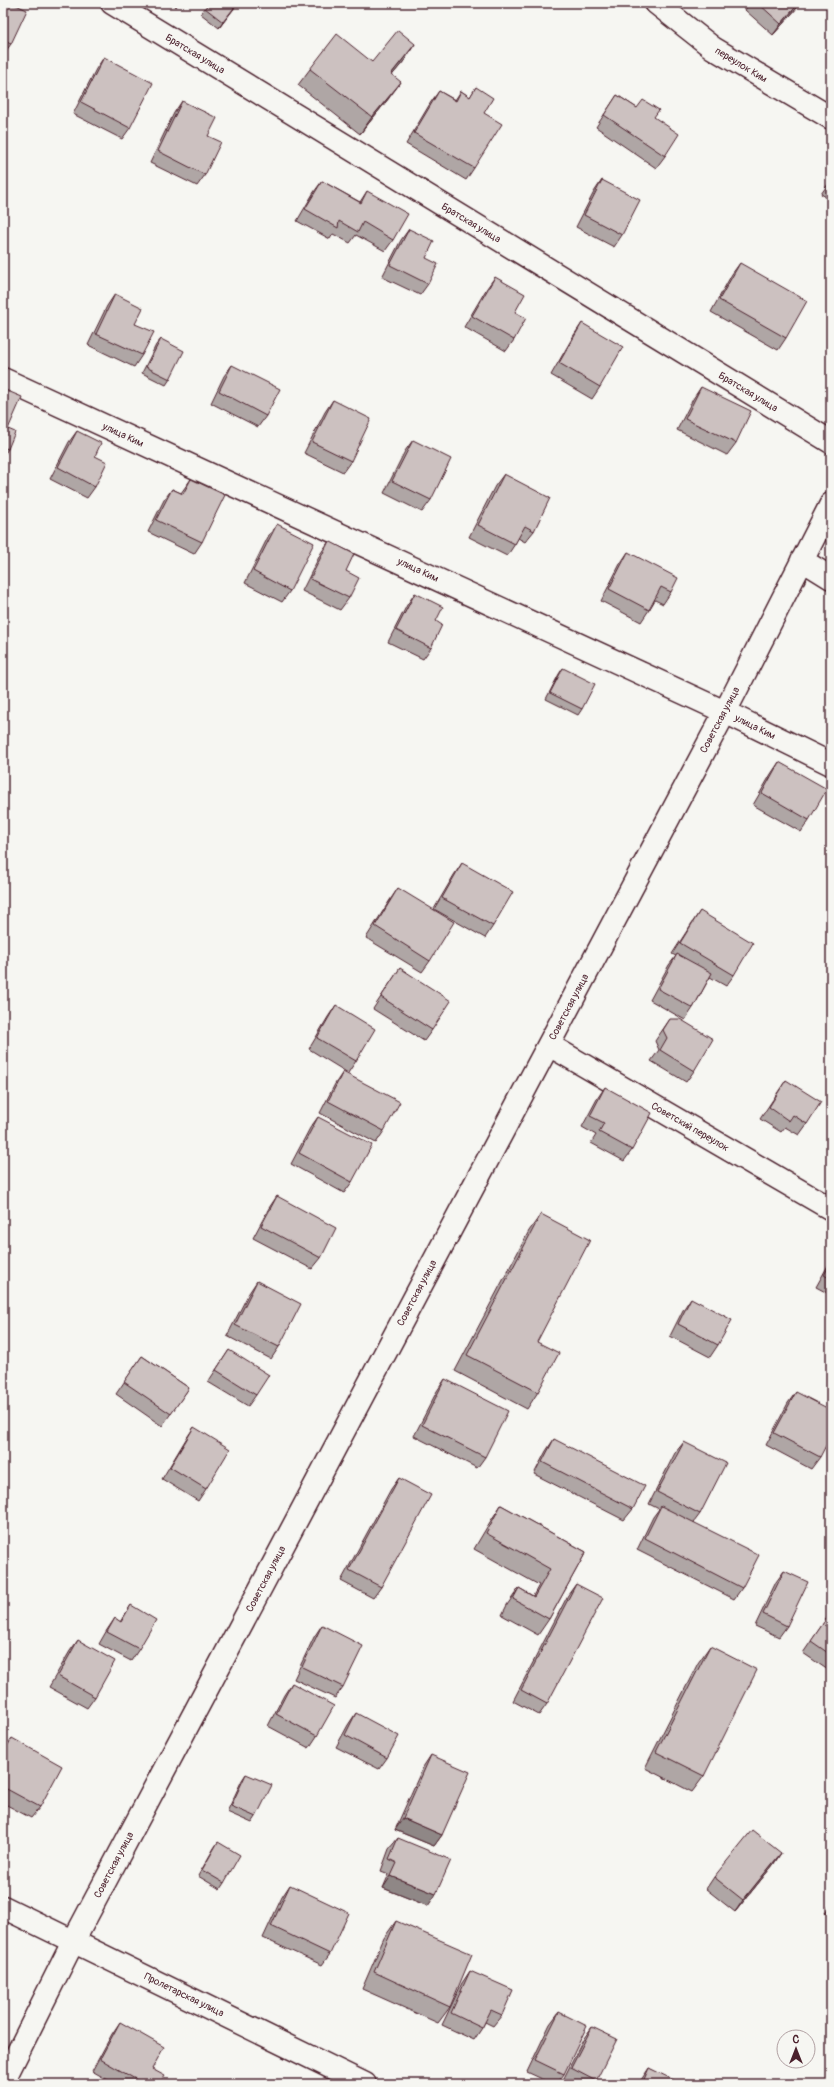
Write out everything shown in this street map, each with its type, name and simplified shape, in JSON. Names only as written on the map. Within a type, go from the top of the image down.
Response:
[{"type":"street","name":"Братская улица","points":[[112,3],[831,442]]},
{"type":"street","name":"переулок Ким","points":[[656,3],[712,48],[831,118]]},
{"type":"street","name":"улица Ким","points":[[3,379],[725,712],[831,764]]},
{"type":"street","name":"Советская улица","points":[[3,2082],[74,1940],[725,712],[831,504]]},
{"type":"street","points":[[802,560],[831,578]]},
{"type":"street","name":"Советский переулок","points":[[549,1044],[831,1209]]},
{"type":"street","name":"Пролетарская улица","points":[[3,1907],[74,1940],[365,2084]]},
{"type":"building","points":[[3,3],[15,3],[14,4],[27,10],[11,44],[3,40]]},
{"type":"building","points":[[209,3],[237,4],[223,22],[205,8]]},
{"type":"building","points":[[758,3],[799,3],[781,24]]},
{"type":"building","points":[[398,30],[415,44],[391,74],[401,82],[372,117],[310,69],[337,34],[372,62]]},
{"type":"building","points":[[104,57],[153,83],[130,128],[81,102]]},
{"type":"building","points":[[476,87],[493,98],[484,113],[502,124],[474,168],[414,133],[439,91],[456,101],[461,91],[470,97]]},
{"type":"building","points":[[617,95],[637,108],[643,100],[659,110],[654,117],[679,134],[665,156],[604,115]]},
{"type":"building","points":[[182,101],[217,118],[208,136],[221,142],[205,175],[158,151]]},
{"type":"building","points":[[602,180],[640,200],[622,235],[584,215]]},
{"type":"building","points":[[322,181],[361,203],[367,191],[408,214],[393,240],[363,222],[358,232],[339,221],[338,228],[305,209]]},
{"type":"building","points":[[409,229],[434,241],[426,258],[438,264],[428,284],[390,265]]},
{"type":"building","points":[[740,263],[807,301],[786,338],[719,300]]},
{"type":"building","points":[[495,277],[525,294],[515,312],[526,318],[514,340],[472,316]]},
{"type":"building","points":[[115,294],[143,308],[135,324],[154,332],[142,355],[96,334]]},
{"type":"building","points":[[582,323],[623,347],[600,387],[559,363]]},
{"type":"building","points":[[161,339],[184,351],[170,379],[146,367]]},
{"type":"building","points":[[232,365],[280,389],[266,416],[219,391]]},
{"type":"building","points":[[701,387],[751,411],[736,443],[685,419]]},
{"type":"building","points":[[3,389],[22,397],[8,429],[15,432],[8,449],[3,447]]},
{"type":"building","points":[[333,400],[371,419],[351,461],[312,442]]},
{"type":"building","points":[[77,431],[101,443],[95,456],[107,462],[95,487],[58,467]]},
{"type":"building","points":[[413,440],[451,459],[431,500],[392,481]]},
{"type":"building","points":[[504,474],[550,498],[534,531],[525,526],[515,544],[478,525]]},
{"type":"building","points":[[191,479],[225,495],[202,542],[156,520],[172,489],[183,494]]},
{"type":"building","points":[[277,524],[314,543],[290,591],[253,571]]},
{"type":"building","points":[[329,541],[354,554],[346,571],[359,578],[349,598],[310,579]]},
{"type":"building","points":[[628,552],[678,578],[671,592],[661,587],[649,610],[609,589]]},
{"type":"building","points":[[415,593],[443,607],[436,621],[442,625],[431,648],[396,630]]},
{"type":"building","points":[[563,668],[595,684],[582,709],[550,693]]},
{"type":"building","points":[[779,762],[827,789],[809,820],[762,793]]},
{"type":"building","points":[[462,863],[513,892],[493,926],[442,898]]},
{"type":"building","points":[[398,888],[454,922],[430,961],[375,926]]},
{"type":"building","points":[[700,911],[753,943],[734,975],[680,943]]},
{"type":"building","points":[[677,954],[712,973],[693,1008],[658,989]]},
{"type":"building","points":[[400,968],[451,1001],[432,1030],[381,997]]},
{"type":"building","points":[[336,1005],[375,1029],[356,1061],[317,1038]]},
{"type":"building","points":[[670,1019],[680,1019],[713,1039],[694,1071],[660,1050],[667,1038],[663,1030]]},
{"type":"building","points":[[343,1072],[400,1102],[384,1131],[328,1101]]},
{"type":"building","points":[[786,1080],[821,1102],[807,1124],[793,1115],[789,1121],[769,1107]]},
{"type":"building","points":[[605,1087],[652,1113],[632,1150],[599,1132],[604,1123],[590,1116]]},
{"type":"building","points":[[318,1117],[372,1145],[352,1182],[299,1153]]},
{"type":"building","points":[[277,1196],[336,1228],[321,1258],[261,1226]]},
{"type":"building","points":[[541,1214],[590,1240],[537,1342],[559,1353],[538,1392],[467,1355]]},
{"type":"building","points":[[831,1263],[831,1279],[824,1275]]},
{"type":"building","points":[[257,1281],[301,1304],[279,1347],[235,1325]]},
{"type":"building","points":[[691,1298],[732,1320],[718,1345],[678,1324]]},
{"type":"building","points":[[229,1350],[269,1375],[256,1395],[216,1370]]},
{"type":"building","points":[[142,1356],[189,1388],[171,1414],[124,1382]]},
{"type":"building","points":[[445,1379],[508,1411],[485,1457],[422,1425]]},
{"type":"building","points":[[796,1392],[831,1410],[831,1436],[820,1457],[774,1433]]},
{"type":"building","points":[[194,1427],[230,1449],[206,1489],[170,1467]]},
{"type":"building","points":[[554,1439],[645,1486],[633,1509],[542,1462]]},
{"type":"building","points":[[684,1442],[726,1463],[700,1514],[657,1492]]},
{"type":"building","points":[[399,1478],[431,1495],[381,1587],[349,1570]]},
{"type":"building","points":[[501,1505],[586,1552],[549,1619],[513,1599],[519,1588],[534,1597],[550,1569],[486,1533]]},
{"type":"building","points":[[661,1506],[759,1555],[742,1588],[645,1538]]},
{"type":"building","points":[[784,1571],[808,1582],[787,1626],[763,1614]]},
{"type":"building","points":[[576,1584],[603,1598],[547,1704],[521,1690]]},
{"type":"building","points":[[131,1605],[156,1620],[139,1649],[107,1632],[115,1618],[121,1622]]},
{"type":"building","points":[[831,1612],[831,1655],[811,1641]]},
{"type":"building","points":[[322,1625],[363,1646],[343,1687],[302,1667]]},
{"type":"building","points":[[78,1640],[115,1661],[95,1697],[58,1676]]},
{"type":"building","points":[[710,1646],[757,1670],[704,1776],[656,1752]]},
{"type":"building","points":[[292,1683],[334,1706],[317,1736],[276,1714]]},
{"type":"building","points":[[356,1713],[399,1736],[387,1758],[345,1735]]},
{"type":"building","points":[[12,1738],[62,1766],[40,1807],[3,1787],[3,1753]]},
{"type":"building","points":[[431,1755],[470,1772],[442,1835],[403,1818]]},
{"type":"building","points":[[246,1774],[272,1785],[256,1817],[231,1806]]},
{"type":"building","points":[[752,1830],[781,1853],[743,1900],[714,1877]]},
{"type":"building","points":[[398,1838],[451,1860],[436,1894],[391,1876],[397,1863],[389,1859]]},
{"type":"building","points":[[218,1842],[240,1855],[224,1883],[202,1870]]},
{"type":"building","points":[[290,1885],[349,1913],[330,1954],[271,1926]]},
{"type":"building","points":[[396,1921],[472,1954],[450,2007],[374,1972]]},
{"type":"building","points":[[470,1971],[513,1990],[502,2015],[491,2010],[482,2028],[451,2013]]},
{"type":"building","points":[[559,2012],[587,2026],[564,2074],[535,2060]]},
{"type":"building","points":[[120,2022],[164,2047],[152,2069],[165,2076],[160,2084],[144,2084],[100,2059]]},
{"type":"building","points":[[592,2027],[617,2039],[596,2081],[571,2068]]},
{"type":"building","points":[[649,2068],[676,2081],[675,2084],[642,2084]]},
{"type":"building","points":[[227,2080],[234,2084],[225,2084]]}]
